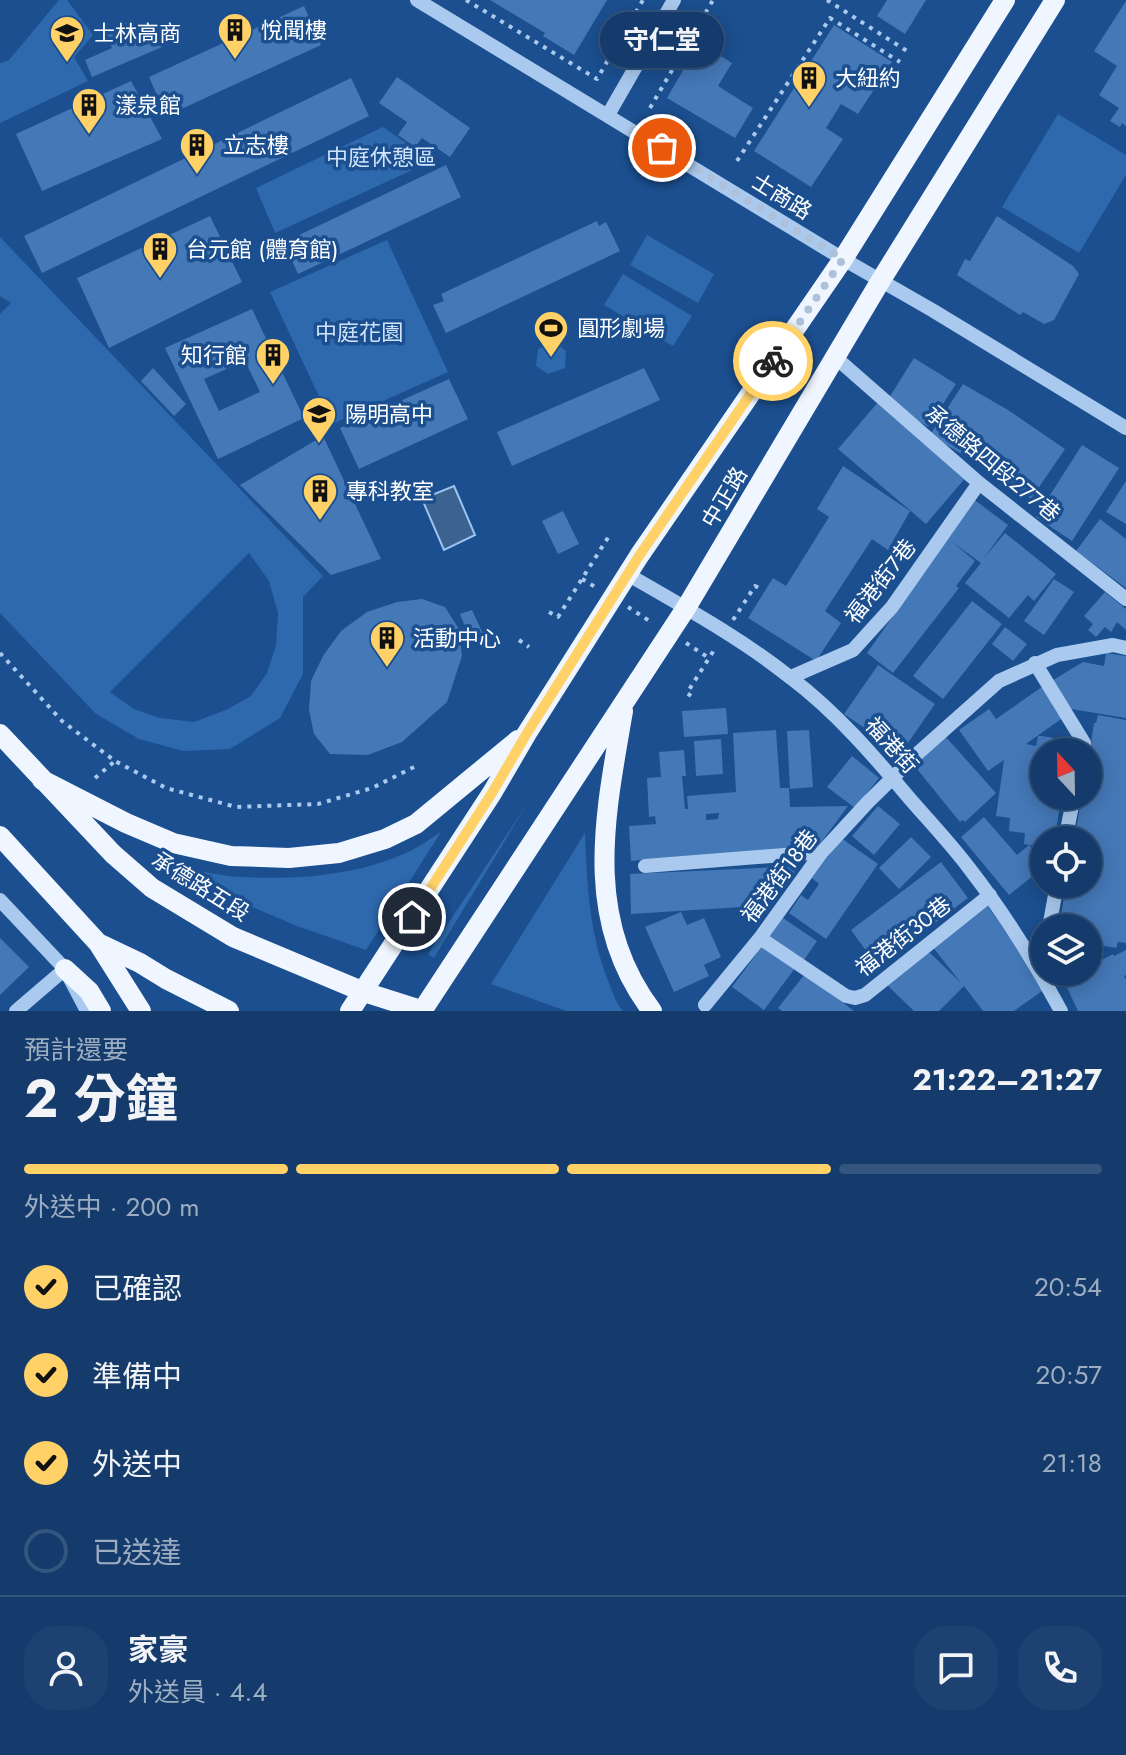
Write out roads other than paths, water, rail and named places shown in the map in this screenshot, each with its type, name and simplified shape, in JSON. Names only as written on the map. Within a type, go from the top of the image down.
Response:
[{"type":"main road","name":"中正路","points":[[350,1011],[492,793],[627,574],[843,259],[1005,0]]},
{"type":"main road","name":"中正路","points":[[423,1011],[686,608],[881,280],[1055,0]]},
{"type":"main road","points":[[625,702],[606,809],[604,870],[610,923],[627,973],[652,1011]]},
{"type":"main road","points":[[42,780],[173,843],[231,856],[289,858],[339,853],[385,839],[416,824],[527,733]]},
{"type":"main road","name":"承德路五段","points":[[0,734],[113,854],[152,888],[233,937],[364,992],[423,1011]]},
{"type":"main road","points":[[0,836],[98,943],[141,1011]]},
{"type":"main road","points":[[98,943],[229,1011]]},
{"type":"main road","points":[[65,969],[89,991],[101,1011]]},
{"type":"street","name":"士商路","points":[[417,0],[1126,428]]},
{"type":"street","points":[[608,115],[674,0]]},
{"type":"street","name":"承德路四段277巷","points":[[835,357],[979,483],[1126,599]]},
{"type":"street","name":"福港街7巷","points":[[791,677],[853,650],[892,607],[979,483]]},
{"type":"street","name":"福港街","points":[[627,574],[686,608],[791,677],[832,714],[893,778],[967,865],[1030,957]]},
{"type":"street","name":"福港街18巷","points":[[705,1005],[760,938],[822,852],[917,754],[999,681],[1057,655],[1113,645],[1126,648]]},
{"type":"street","points":[[1035,663],[1081,738]]},
{"type":"street","points":[[645,866],[822,852]]},
{"type":"street","name":"福港街30巷","points":[[760,938],[846,996],[855,998],[865,995],[990,895]]},
{"type":"street","points":[[0,900],[65,969],[87,1011]]},
{"type":"street","points":[[16,1011],[65,969]]},
{"type":"street","name":"福港街","points":[[1048,986],[1061,1011]]},
{"type":"place","name":"悅聞樓","points":[[235,61]]},
{"type":"place","name":"士林高商","points":[[67,64]]},
{"type":"place","name":"大紐約","points":[[809,109]]},
{"type":"place","name":"漾泉館","points":[[89,136]]},
{"type":"place","name":"守仁堂","points":[[662,148]]},
{"type":"place","name":"立志樓","points":[[197,176]]},
{"type":"place","name":"台元館 (體育館)","points":[[160,280]]},
{"type":"place","name":"圓形劇場","points":[[551,359]]},
{"type":"place","name":"知行館","points":[[273,386]]},
{"type":"place","name":"陽明高中","points":[[319,445]]},
{"type":"place","name":"專科教室","points":[[320,522]]},
{"type":"place","name":"活動中心","points":[[387,669]]},
{"type":"park label","name":"中庭休憩區","points":[[381,157]]},
{"type":"park label","name":"中庭花園","points":[[359,332]]}]
